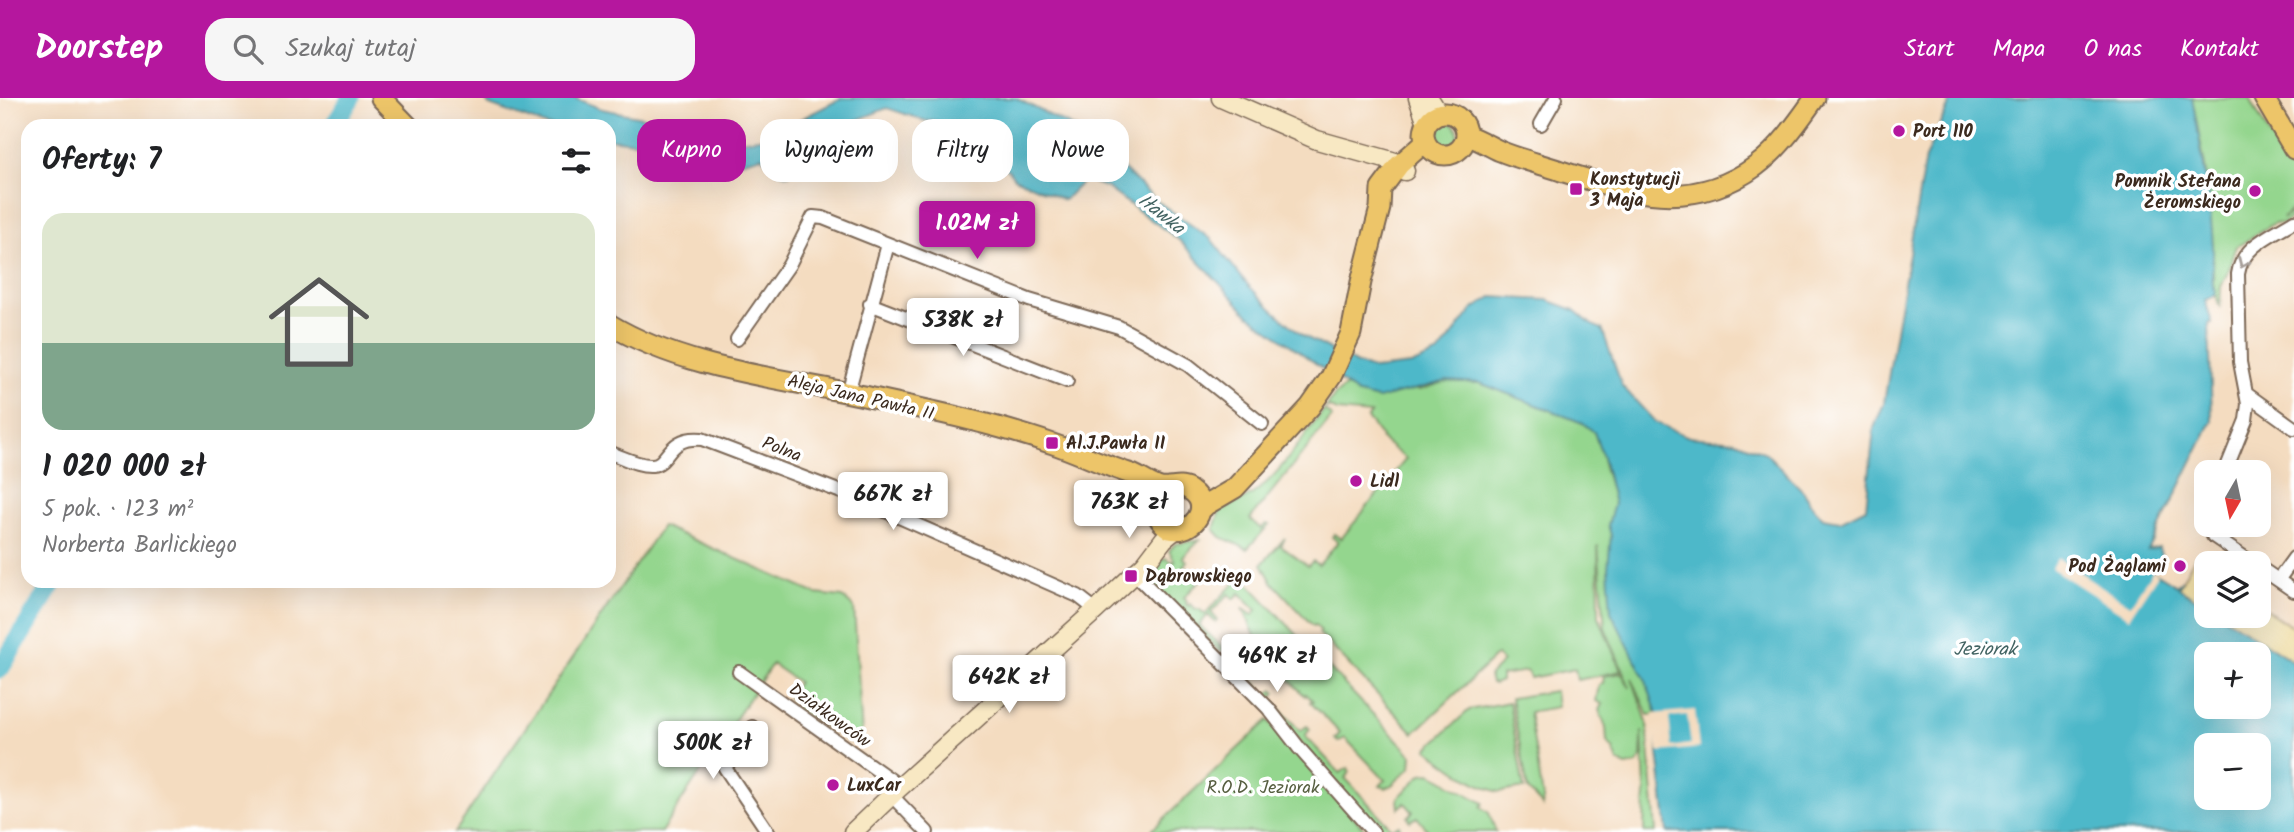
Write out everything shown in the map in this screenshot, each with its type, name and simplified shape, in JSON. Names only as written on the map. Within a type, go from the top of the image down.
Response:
[{"type":"main road","points":[[1464,141],[1630,191],[1655,196],[1686,195],[1716,187],[1756,166],[1789,134],[1815,98]]},
{"type":"main road","points":[[2264,98],[2294,149]]},
{"type":"main road","points":[[387,105],[401,119]]},
{"type":"main road","points":[[1197,502],[1192,526],[1175,530],[1165,526],[1157,511],[1163,492],[1170,488],[1182,486],[1197,502],[1206,505],[1235,488],[1297,421],[1325,386],[1346,347],[1355,317],[1380,208],[1381,189],[1402,168],[1430,125],[1454,115],[1465,127],[1464,141],[1456,152],[1440,155],[1430,125]]},
{"type":"main road","name":"Aleja Jana Pawła II","points":[[616,328],[671,354],[848,393],[1052,443],[1138,476],[1160,488],[1170,488]]},
{"type":"main road","name":"Aleja Jana Pawła II","points":[[1114,469],[1157,511]]},
{"type":"street","points":[[1221,98],[1317,140],[1381,158],[1402,168]]},
{"type":"street","points":[[1418,98],[1430,125]]},
{"type":"street","points":[[1541,124],[1556,98]]},
{"type":"street","points":[[737,339],[789,265],[813,217],[822,218],[1029,300],[1119,327],[1188,365],[1262,424]]},
{"type":"street","points":[[2230,460],[2246,421],[2248,394],[2240,362],[2240,262],[2251,248],[2294,221]]},
{"type":"street","points":[[848,393],[888,244]]},
{"type":"street","points":[[870,304],[1066,381]]},
{"type":"street","points":[[2248,394],[2294,428]]},
{"type":"street","name":"Polna","points":[[616,455],[641,464],[656,465],[662,463],[673,446],[681,440],[702,439],[849,495],[1078,596],[1096,610]]},
{"type":"street","points":[[1135,572],[1155,533],[1157,511]]},
{"type":"street","points":[[853,832],[1096,610],[1145,564],[1164,539],[1175,530]]},
{"type":"street","points":[[2213,537],[2234,551]]},
{"type":"street","points":[[2281,576],[2294,558]]},
{"type":"street","points":[[1135,572],[1268,708],[1299,748],[1373,832]]},
{"type":"street","points":[[2271,575],[2294,590]]},
{"type":"street","name":"Działkowców","points":[[739,672],[891,779],[895,792],[927,832]]},
{"type":"street","points":[[752,726],[725,768],[768,832]]},
{"type":"green space","points":[[2192,98],[2250,98],[2269,135],[2294,170],[2294,207],[2282,219],[2294,211],[2294,216],[2283,224],[2274,223],[2235,248],[2221,287],[2220,308],[2213,286],[2213,245],[2205,166]]},
{"type":"green space","points":[[1445,121],[1454,125],[1458,134],[1454,143],[1445,147],[1436,143],[1432,134],[1436,125]]},
{"type":"green space","points":[[1447,381],[1480,383],[1583,423],[1594,432],[1615,504],[1636,644],[1657,714],[1648,715],[1632,678],[1647,722],[1656,832],[1644,832],[1642,731],[1641,758],[1637,764],[1626,766],[1618,762],[1607,742],[1606,728],[1599,710],[1602,704],[1596,701],[1604,676],[1622,673],[1630,688],[1605,628],[1598,545],[1599,617],[1621,671],[1577,680],[1575,669],[1530,678],[1527,671],[1501,675],[1501,681],[1494,684],[1489,676],[1503,662],[1497,655],[1414,733],[1319,633],[1321,631],[1313,626],[1272,582],[1262,564],[1285,538],[1281,546],[1308,566],[1313,561],[1319,565],[1338,542],[1332,537],[1334,534],[1341,539],[1406,459],[1381,439],[1367,419],[1371,414],[1326,408],[1335,395],[1348,385],[1350,389],[1420,390]]},
{"type":"green space","points":[[1324,410],[1332,417],[1250,519],[1261,529],[1266,524],[1269,525],[1247,549],[1221,537],[1214,529],[1220,510],[1246,498],[1264,485],[1283,465]]},
{"type":"green space","points":[[662,526],[816,594],[842,597],[854,607],[862,736],[850,742],[797,708],[788,698],[798,682],[772,664],[661,832],[455,832]]},
{"type":"green space","points":[[1200,540],[1183,557],[1187,561],[1184,565],[1200,581],[1184,597],[1186,604],[1205,614],[1241,576],[1412,755],[1411,767],[1391,786],[1380,786],[1385,780],[1345,738],[1338,742],[1335,739],[1340,733],[1310,702],[1313,701],[1261,650],[1243,608],[1252,615],[1257,610],[1240,593],[1234,599],[1229,594],[1211,612],[1217,620],[1215,622],[1208,615],[1199,625],[1224,649],[1220,652],[1148,579],[1163,559],[1173,563],[1175,561],[1169,551],[1175,544]]},
{"type":"green space","points":[[1235,652],[1240,656],[1235,662],[1266,695],[1273,690],[1276,693],[1271,699],[1300,731],[1307,726],[1310,729],[1305,736],[1340,773],[1348,768],[1350,772],[1345,778],[1392,829],[1399,825],[1401,830],[1380,832],[1228,660]]},
{"type":"green space","points":[[1555,691],[1557,707],[1529,712],[1543,806],[1528,790],[1511,698]]},
{"type":"green space","points":[[1509,702],[1524,789],[1499,792],[1487,788],[1460,773],[1427,749],[1469,710]]},
{"type":"green space","name":"R.O.D. Jeziorak","points":[[1268,720],[1367,832],[1150,832]]},
{"type":"green space","points":[[1430,773],[1483,803],[1481,807],[1489,813],[1496,832],[1429,832],[1417,817],[1410,821],[1408,817],[1413,812],[1405,803],[1399,808],[1398,798],[1422,774]]},
{"type":"sand","points":[[2194,559],[2194,598],[2178,588]]},
{"type":"sand","points":[[2271,613],[2294,628],[2294,662],[2271,647],[2271,642],[2263,642],[2242,628],[2271,628]]},
{"type":"water","name":"Jeziorak","points":[[484,98],[574,98],[602,109],[650,119],[637,119],[637,142],[616,140],[616,119],[528,119],[489,105]]},
{"type":"water","name":"Jeziorak","points":[[842,98],[1016,98],[1057,119],[1027,119],[1027,182],[1082,182],[1064,200],[1014,178],[1013,119],[920,119],[887,108],[860,119],[801,119]]},
{"type":"water","name":"Jeziorak","points":[[1952,98],[2192,98],[2202,153],[2213,246],[2212,277],[2216,295],[2205,300],[2212,323],[2209,323],[2212,421],[2148,551],[2159,548],[2162,557],[2153,571],[2177,586],[2182,580],[2179,588],[2194,598],[2194,628],[2242,628],[2263,642],[2194,642],[2194,719],[2271,719],[2271,647],[2294,662],[2294,832],[1667,832],[1658,752],[1657,714],[1646,681],[1611,612],[1608,568],[1611,535],[1608,525],[1614,504],[1594,432],[1583,423],[1480,383],[1447,381],[1378,399],[1358,394],[1249,315],[1179,240],[1107,188],[1092,182],[1129,182],[1129,175],[1157,201],[1211,239],[1248,285],[1302,335],[1357,364],[1373,369],[1411,365],[1439,353],[1472,310],[1492,297],[1547,300],[1574,310],[1592,325],[1602,329],[1622,386],[1656,423],[1689,437],[1736,441],[1766,453],[1804,492],[1823,518],[1840,521],[1866,508],[1874,428],[1884,403],[1925,158]]},
{"type":"water","name":"Jeziorak","points":[[760,138],[760,157],[746,160],[746,140]]},
{"type":"pier","points":[[2058,558],[2130,605],[2153,570],[2158,574],[2129,618],[2051,568]]},
{"type":"pier","points":[[1695,710],[1699,748],[1658,752],[1653,714]],"holes":[[[1687,715],[1691,744],[1672,747],[1669,717]]]},
{"type":"waterway","points":[[338,119],[351,98]]},
{"type":"waterway","points":[[0,669],[50,588]]},
{"type":"place","name":"Port 110","points":[[1899,131]]},
{"type":"place","name":"Konstytucji 3 Maja","points":[[1576,189]]},
{"type":"place","name":"Pomnik Stefana Żeromskiego","points":[[2255,191]]},
{"type":"place","name":"Al.J.Pawła II","points":[[1052,443]]},
{"type":"place","name":"Lidl","points":[[1356,481]]},
{"type":"place","name":"Pod Żaglami","points":[[2180,566]]},
{"type":"place","name":"Dąbrowskiego","points":[[1131,576]]},
{"type":"place","name":"LuxCar","points":[[833,785]]},
{"type":"water label","name":"Iławka","points":[[1162,213]]}]
